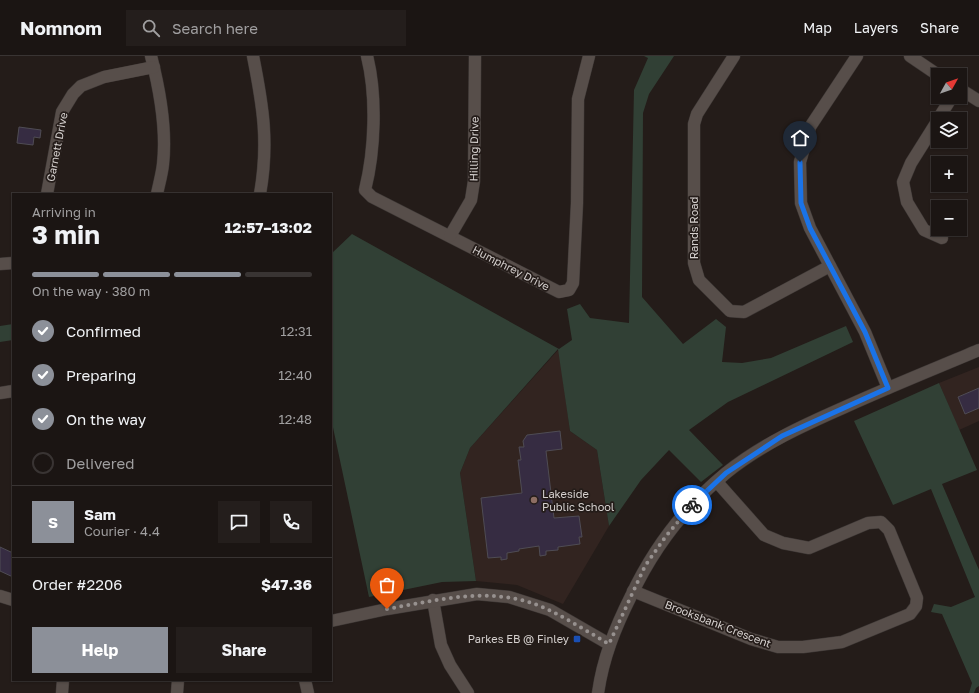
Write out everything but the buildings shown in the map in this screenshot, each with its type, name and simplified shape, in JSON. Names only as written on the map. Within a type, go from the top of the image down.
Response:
[{"type":"street","points":[[253,56],[265,130],[265,165],[260,193]]},
{"type":"street","name":"Humphrey Drive","points":[[367,56],[372,77],[372,152],[366,190],[372,197],[559,292],[569,290],[573,283],[576,262],[578,98],[589,56]]},
{"type":"street","name":"Hilling Drive","points":[[450,236],[471,200],[474,181],[475,56]]},
{"type":"street","name":"Rands Road","points":[[734,56],[697,114],[694,124],[694,263],[699,280],[730,311],[744,312],[830,266]]},
{"type":"street","points":[[857,56],[810,127],[800,162],[801,203],[810,228],[865,332],[888,388]]},
{"type":"street","points":[[910,56],[931,70]]},
{"type":"street","points":[[153,62],[163,118],[164,137],[164,164],[157,193]]},
{"type":"street","name":"Garnett Drive","points":[[47,193],[62,112],[72,94],[81,86],[153,62]]},
{"type":"street","points":[[967,93],[979,101]]},
{"type":"street","points":[[931,130],[911,162],[903,182],[907,202],[924,230],[942,238]]},
{"type":"street","points":[[0,264],[12,263]]},
{"type":"street","points":[[598,693],[609,644],[645,566],[666,536],[692,505],[726,473],[782,436],[888,388],[979,350]]},
{"type":"street","points":[[0,393],[12,391]]},
{"type":"street","name":"Brooksbank Crescent","points":[[633,591],[751,639],[778,647],[802,647],[842,642],[910,614],[916,606],[917,598],[891,537],[888,530],[880,522],[868,523],[809,548],[783,543],[764,535],[717,482]]},
{"type":"street","points":[[332,621],[433,600],[477,594],[509,597],[550,610],[609,644]]},
{"type":"street","points":[[0,596],[12,600]]},
{"type":"street","points":[[433,600],[440,645],[450,665],[468,693]]},
{"type":"street","points":[[62,693],[63,681]]},
{"type":"street","points":[[177,693],[178,681]]},
{"type":"street","points":[[305,681],[308,693]]},
{"type":"shaded area","name":"Lakeside Public School","points":[[559,349],[570,431],[597,450],[609,526],[563,604],[517,585],[476,581],[460,473],[470,448]]},
{"type":"shaded area","points":[[979,367],[979,421],[959,430],[939,383]]},
{"type":"green space","points":[[644,56],[674,56],[649,94],[643,113],[642,297],[683,344],[716,319],[726,327],[722,362],[742,363],[771,358],[846,326],[853,342],[728,402],[689,430],[723,465],[701,482],[669,450],[641,480],[609,526],[597,450],[570,431],[558,349],[470,448],[460,473],[476,581],[442,582],[369,597],[332,423],[332,253],[352,234],[559,349],[572,340],[567,309],[580,304],[590,318],[629,323],[634,90],[648,58]]},
{"type":"green space","points":[[12,324],[12,340],[0,342],[0,326]]},
{"type":"green space","points":[[939,383],[977,470],[942,484],[979,570],[979,686],[976,688],[974,693],[969,693],[972,683],[942,614],[931,612],[934,604],[951,607],[975,597],[931,489],[893,505],[854,421]]},
{"type":"way so far","points":[[387,609],[433,600],[477,594],[509,597],[550,610],[609,644],[612,634],[645,566],[666,536],[692,505]]},
{"type":"place","name":"Lakeside Public School","points":[[534,500]]},
{"type":"place","name":"Parkes EB @ Finley","points":[[577,639]]},
{"type":"route","points":[[692,505],[726,473],[782,436],[888,388],[865,332],[810,228],[801,203],[799,183],[800,162]]}]
